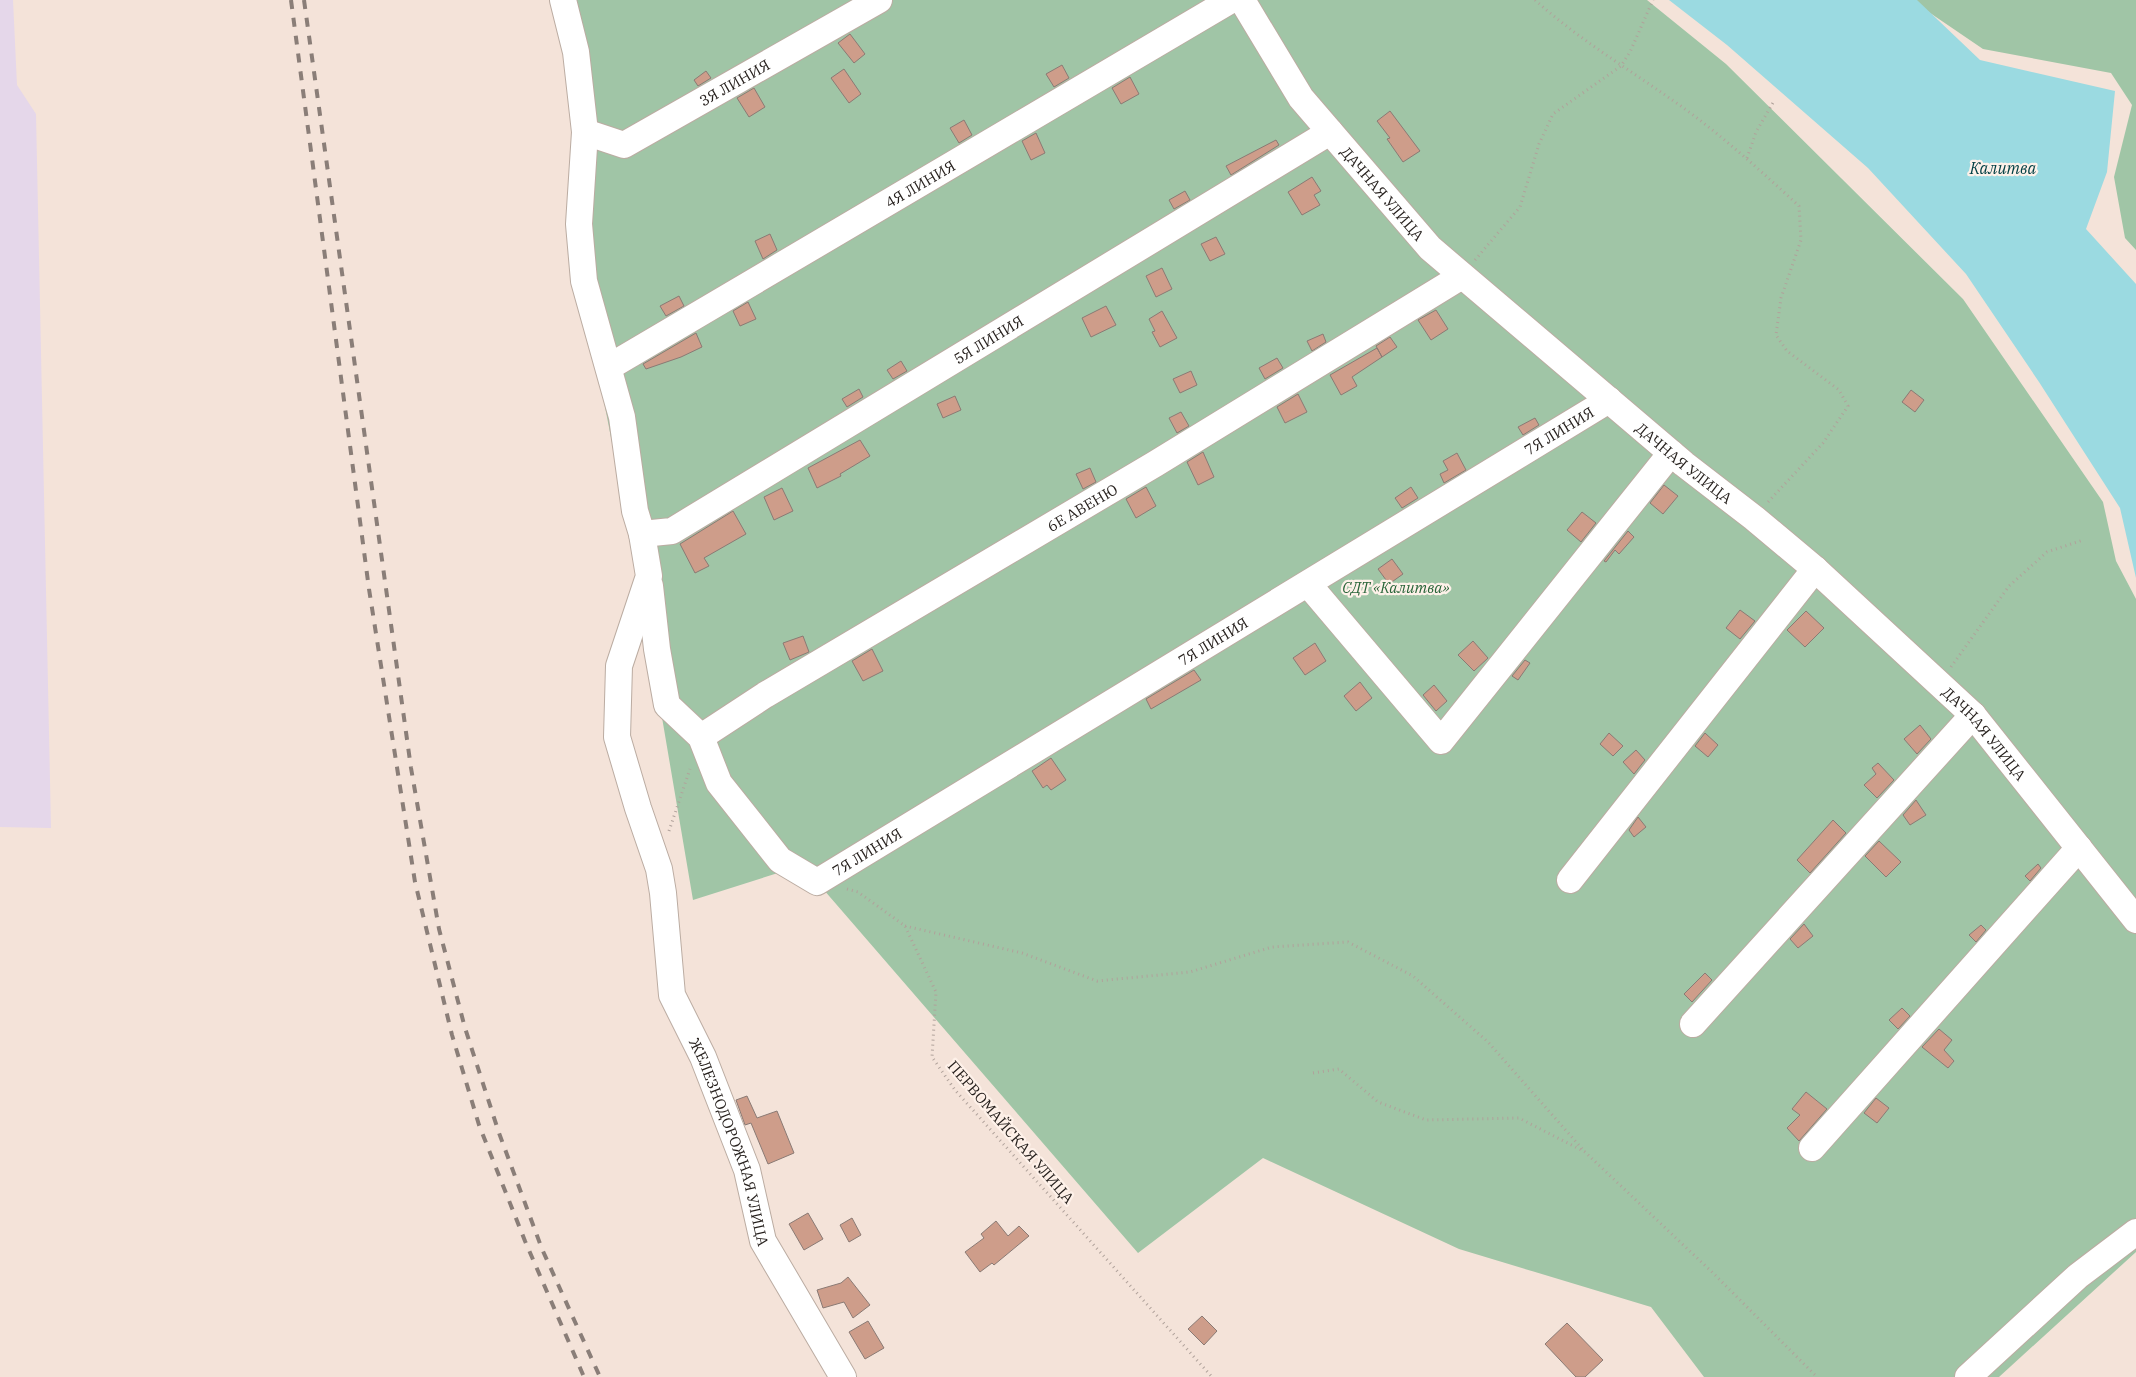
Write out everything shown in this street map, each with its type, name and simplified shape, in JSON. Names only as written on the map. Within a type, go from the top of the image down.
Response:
[{"type":"street","points":[[563,0],[576,52],[585,132],[579,224],[584,281],[622,417],[635,511],[642,534],[657,649],[667,705],[701,737],[719,783],[780,860],[817,882]]},
{"type":"street","name":"3Я ЛИНИЯ","points":[[585,132],[624,145],[879,0]]},
{"type":"street","name":"4Я ЛИНИЯ","points":[[609,367],[1231,0]]},
{"type":"street","name":"ДАЧНАЯ УЛИЦА","points":[[1242,0],[1301,98],[1430,248],[1671,452],[1815,569],[1973,715],[2136,920]]},
{"type":"street","name":"5Я ЛИНИЯ","points":[[642,534],[672,531],[1330,132]]},
{"type":"street","name":"6Е АВЕНЮ","points":[[701,737],[765,695],[1146,469],[1462,276]]},
{"type":"street","name":"7Я ЛИНИЯ","points":[[817,882],[1609,400]]},
{"type":"street","points":[[1308,584],[1442,742],[1671,452]]},
{"type":"street","points":[[1570,880],[1815,569]]},
{"type":"street","name":"ЖЕЛЕЗНОДОРОЖНАЯ УЛИЦА","points":[[648,576],[619,666],[617,737],[638,808],[659,868],[672,995],[703,1057],[747,1170],[763,1241],[843,1377]]},
{"type":"street","points":[[1693,1024],[1973,715]]},
{"type":"street","points":[[1812,1148],[2079,848]]},
{"type":"street","points":[[1968,1377],[2078,1276],[2136,1232]]},
{"type":"path","points":[[1535,0],[1564,26],[1687,111],[1747,158],[1799,206],[1801,240],[1781,298],[1776,335],[1787,351],[1839,390],[1848,406],[1823,443],[1754,518]]},
{"type":"path","points":[[1462,276],[1520,207],[1539,144],[1553,114],[1621,66],[1630,52],[1653,0]]},
{"type":"path","points":[[1747,158],[1756,132],[1774,101]]},
{"type":"path","points":[[1939,684],[2009,586],[2047,552],[2083,540]]},
{"type":"path","points":[[668,835],[701,737]]},
{"type":"path","name":"ПЕРВОМАЙСКАЯ УЛИЦА","points":[[817,882],[858,892],[905,926],[936,992],[932,1057],[955,1090],[1212,1377]]},
{"type":"path","points":[[905,926],[1022,953],[1097,981],[1190,972],[1272,947],[1348,942],[1413,976],[1488,1042],[1585,1152],[1713,1273],[1817,1377]]},
{"type":"path","points":[[1314,1073],[1339,1069],[1378,1102],[1426,1120],[1519,1118],[1585,1152]]},
{"type":"shaded area","points":[[0,0],[13,0],[17,85],[36,114],[51,828],[0,827]]},
{"type":"green space","name":"СДТ «Калитва»","points":[[552,0],[1647,0],[1726,64],[1963,299],[2103,502],[2116,561],[2136,599],[2136,1252],[1999,1377],[1704,1377],[1651,1307],[1459,1249],[1263,1158],[1138,1253],[817,882],[781,872],[693,900],[637,570],[575,254],[584,109]]},
{"type":"green space","points":[[1911,0],[2136,0],[2136,250],[2125,238],[2114,177],[2132,105],[2111,73],[1983,49]]},
{"type":"water","name":"Калитва","points":[[1669,0],[1917,0],[1980,60],[2115,91],[2107,172],[2086,229],[2136,284],[2136,578],[2120,508],[2039,382],[1966,274],[1868,168],[1727,45]]},
{"type":"building","points":[[850,34],[865,54],[854,63],[838,43]]},
{"type":"building","points":[[1062,65],[1069,78],[1054,87],[1046,74]]},
{"type":"building","points":[[844,69],[861,94],[849,103],[831,78]]},
{"type":"building","points":[[706,71],[711,78],[698,86],[694,80]]},
{"type":"building","points":[[1130,77],[1139,94],[1121,104],[1112,88]]},
{"type":"building","points":[[754,88],[765,107],[749,117],[737,98]]},
{"type":"building","points":[[1390,111],[1420,151],[1403,162],[1387,139],[1390,138],[1377,121]]},
{"type":"building","points":[[964,120],[972,135],[959,143],[950,128]]},
{"type":"building","points":[[1036,133],[1045,153],[1031,160],[1022,141]]},
{"type":"building","points":[[1276,140],[1279,145],[1231,175],[1226,166]]},
{"type":"building","points":[[1312,177],[1321,191],[1314,195],[1320,205],[1302,215],[1288,192]]},
{"type":"building","points":[[1185,191],[1190,200],[1174,209],[1169,200]]},
{"type":"building","points":[[770,234],[777,250],[763,259],[755,241]]},
{"type":"building","points":[[1216,237],[1225,254],[1210,261],[1201,244]]},
{"type":"building","points":[[1162,268],[1172,289],[1156,297],[1146,276]]},
{"type":"building","points":[[679,296],[684,306],[666,316],[660,306]]},
{"type":"building","points":[[748,302],[756,319],[740,326],[733,311]]},
{"type":"building","points":[[1106,306],[1116,325],[1091,337],[1082,318]]},
{"type":"building","points":[[1436,310],[1448,329],[1431,340],[1418,320]]},
{"type":"building","points":[[1162,311],[1177,338],[1160,347],[1152,332],[1155,331],[1149,319]]},
{"type":"building","points":[[696,333],[702,347],[681,357],[646,369],[643,364]]},
{"type":"building","points":[[1323,334],[1326,342],[1312,351],[1307,341]]},
{"type":"building","points":[[1390,337],[1397,347],[1382,357],[1376,346]]},
{"type":"building","points":[[1377,348],[1382,357],[1352,377],[1357,386],[1341,395],[1330,375]]},
{"type":"building","points":[[1277,358],[1283,368],[1265,379],[1259,368]]},
{"type":"building","points":[[901,361],[907,371],[893,379],[887,370]]},
{"type":"building","points":[[1191,371],[1197,385],[1180,393],[1173,379]]},
{"type":"building","points":[[859,389],[863,397],[847,407],[842,399]]},
{"type":"building","points":[[1911,390],[1924,400],[1915,412],[1902,402]]},
{"type":"building","points":[[1298,394],[1307,412],[1285,423],[1277,407]]},
{"type":"building","points":[[955,396],[961,410],[943,418],[937,404]]},
{"type":"building","points":[[1181,412],[1189,426],[1177,433],[1169,418]]},
{"type":"building","points":[[1535,418],[1539,425],[1523,435],[1518,427]]},
{"type":"building","points":[[860,440],[870,456],[840,474],[841,476],[817,488],[808,468]]},
{"type":"building","points":[[1203,452],[1214,477],[1198,485],[1187,462]]},
{"type":"building","points":[[1457,453],[1466,470],[1444,483],[1440,474],[1448,470],[1443,461]]},
{"type":"building","points":[[1090,468],[1096,482],[1083,489],[1076,474]]},
{"type":"building","points":[[1664,485],[1678,496],[1663,514],[1650,503]]},
{"type":"building","points":[[1146,487],[1156,506],[1136,518],[1126,499]]},
{"type":"building","points":[[1411,487],[1418,498],[1402,508],[1395,498]]},
{"type":"building","points":[[782,488],[793,511],[774,520],[764,497]]},
{"type":"building","points":[[733,511],[746,534],[704,558],[709,566],[695,573],[680,544]]},
{"type":"building","points":[[1582,512],[1596,523],[1581,542],[1567,530]]},
{"type":"building","points":[[1628,531],[1634,537],[1619,554],[1615,550],[1606,562],[1604,561]]},
{"type":"building","points":[[1392,559],[1403,574],[1389,584],[1378,569]]},
{"type":"building","points":[[1740,610],[1755,621],[1740,639],[1726,628]]},
{"type":"building","points":[[1806,611],[1824,628],[1805,647],[1787,630]]},
{"type":"building","points":[[803,636],[809,652],[790,660],[783,643]]},
{"type":"building","points":[[1473,641],[1488,658],[1474,671],[1458,655]]},
{"type":"building","points":[[1315,643],[1326,661],[1305,675],[1293,658]]},
{"type":"building","points":[[872,649],[883,671],[863,681],[852,661]]},
{"type":"building","points":[[1525,660],[1530,663],[1518,680],[1512,676]]},
{"type":"building","points":[[1194,670],[1201,680],[1151,709],[1146,699]]},
{"type":"building","points":[[1360,682],[1372,698],[1356,711],[1344,696]]},
{"type":"building","points":[[1434,685],[1447,701],[1436,711],[1423,695]]},
{"type":"building","points":[[1920,725],[1931,739],[1917,754],[1904,739]]},
{"type":"building","points":[[1609,733],[1623,746],[1613,756],[1600,744]]},
{"type":"building","points":[[1705,733],[1718,745],[1708,757],[1695,746]]},
{"type":"building","points":[[1636,750],[1645,760],[1634,774],[1623,762]]},
{"type":"building","points":[[1051,758],[1066,780],[1051,790],[1047,785],[1043,788],[1032,771]]},
{"type":"building","points":[[1878,763],[1894,780],[1877,798],[1864,785],[1876,774],[1872,768]]},
{"type":"building","points":[[1916,800],[1926,815],[1910,825],[1903,815]]},
{"type":"building","points":[[1638,817],[1646,827],[1634,837],[1629,830]]},
{"type":"building","points":[[1833,820],[1846,833],[1810,873],[1797,860]]},
{"type":"building","points":[[1879,841],[1901,862],[1886,877],[1865,856]]},
{"type":"building","points":[[2038,864],[2041,868],[2030,881],[2025,876]]},
{"type":"building","points":[[1804,924],[1813,936],[1798,948],[1790,939]]},
{"type":"building","points":[[1981,925],[1986,930],[1976,942],[1969,935]]},
{"type":"building","points":[[1705,973],[1712,980],[1692,1002],[1684,994]]},
{"type":"building","points":[[1902,1008],[1910,1016],[1898,1029],[1889,1020]]},
{"type":"building","points":[[1939,1029],[1952,1040],[1944,1050],[1954,1061],[1948,1068],[1922,1047]]},
{"type":"building","points":[[1806,1092],[1827,1109],[1799,1141],[1787,1128],[1800,1115],[1792,1109]]},
{"type":"building","points":[[747,1096],[757,1118],[777,1111],[794,1153],[768,1164],[751,1123],[745,1125],[736,1100]]},
{"type":"building","points":[[1876,1098],[1889,1108],[1877,1123],[1864,1113]]},
{"type":"building","points":[[808,1213],[823,1239],[804,1250],[789,1224]]},
{"type":"building","points":[[852,1218],[861,1235],[849,1242],[840,1225]]},
{"type":"building","points":[[996,1221],[1008,1236],[1019,1226],[1029,1236],[994,1265],[992,1263],[980,1272],[965,1252],[984,1238],[981,1234]]},
{"type":"building","points":[[848,1277],[870,1305],[853,1318],[844,1302],[823,1308],[817,1290],[841,1283]]},
{"type":"building","points":[[1202,1316],[1217,1331],[1204,1345],[1188,1329]]},
{"type":"building","points":[[868,1321],[884,1348],[865,1359],[849,1332]]},
{"type":"building","points":[[1567,1323],[1603,1360],[1585,1377],[1576,1377],[1545,1344]]},
{"type":"railway","points":[[291,0],[369,589],[415,882],[452,1035],[479,1125],[525,1241],[584,1377]]},
{"type":"railway","points":[[304,0],[411,768],[439,929],[465,1028],[499,1133],[542,1249],[600,1377]]}]
